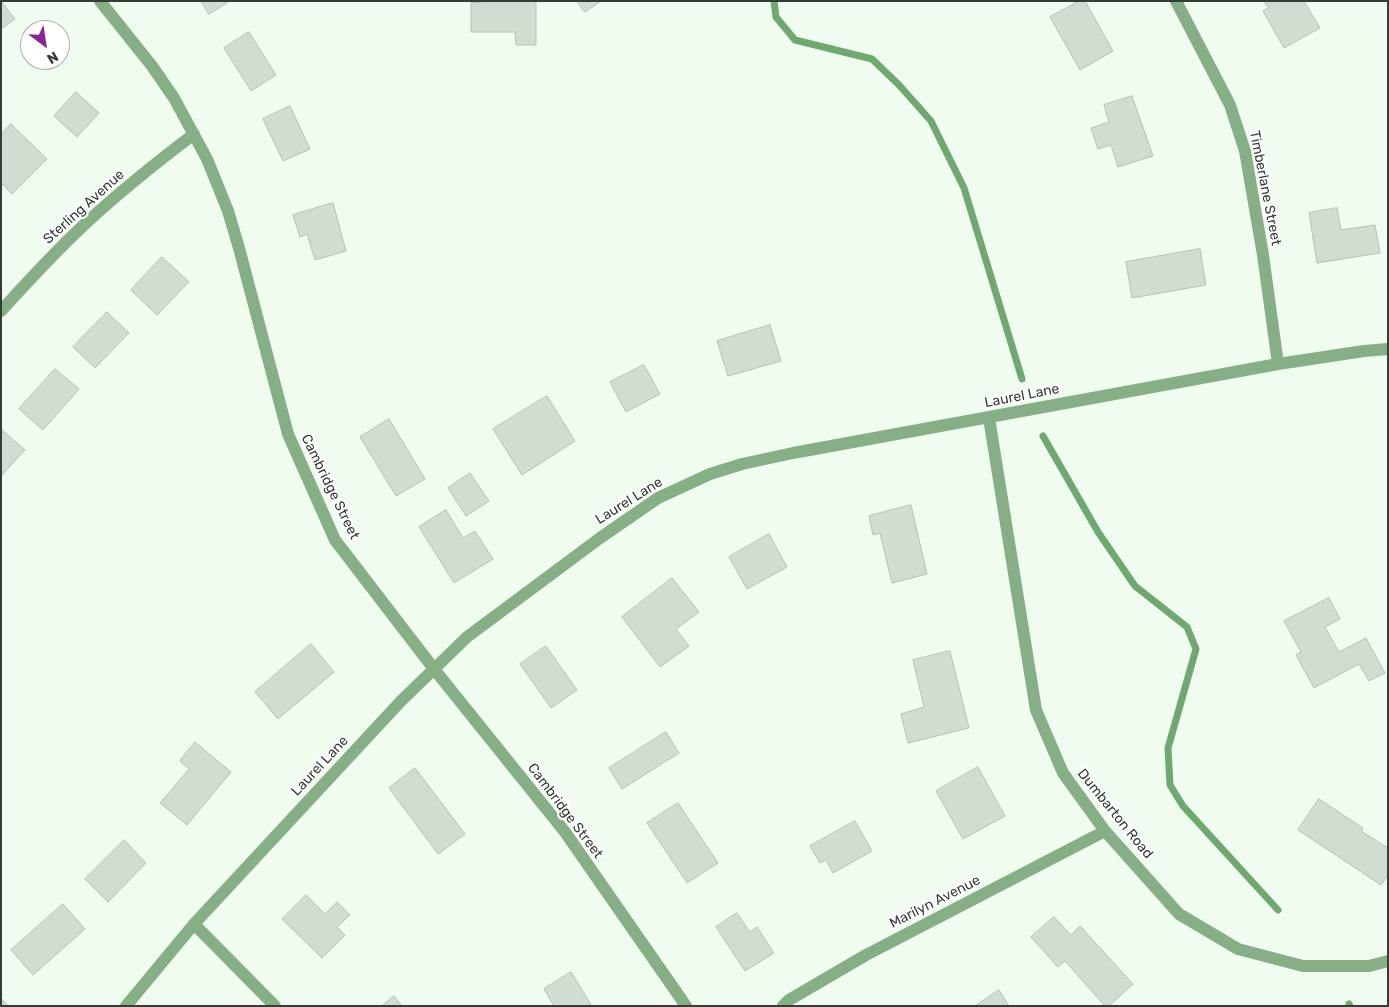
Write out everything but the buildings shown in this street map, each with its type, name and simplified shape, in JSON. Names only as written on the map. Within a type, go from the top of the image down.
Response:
[{"type":"street","name":"Cambridge Street","points":[[100,1],[152,66],[174,98],[207,159],[228,211],[239,248],[288,434],[335,540],[434,669],[565,832],[686,1006]]},
{"type":"street","name":"Timberlane Street","points":[[1176,1],[1230,105],[1245,151],[1263,255],[1278,364]]},
{"type":"street","name":"Sterling Avenue","points":[[1,311],[42,266],[88,222],[157,162],[194,134]]},
{"type":"street","name":"Laurel Lane","points":[[126,1006],[194,924],[401,701],[467,637],[600,538],[658,498],[710,474],[742,464],[792,453],[1278,364],[1388,349]]},
{"type":"street","name":"Dumbarton Road","points":[[989,418],[1036,710],[1063,773],[1105,831],[1179,914],[1238,949],[1303,966],[1369,966],[1388,961]]},
{"type":"street","name":"Marilyn Avenue","points":[[783,1006],[789,1000],[866,955],[1105,831]]},
{"type":"street","points":[[194,924],[276,1006]]},
{"type":"waterway","points":[[774,1],[776,17],[795,40],[872,59],[899,85],[931,121],[964,188],[1022,379]]},
{"type":"waterway","points":[[1043,436],[1098,532],[1135,586],[1187,627],[1196,649],[1168,748],[1170,785],[1183,806],[1278,910]]}]
